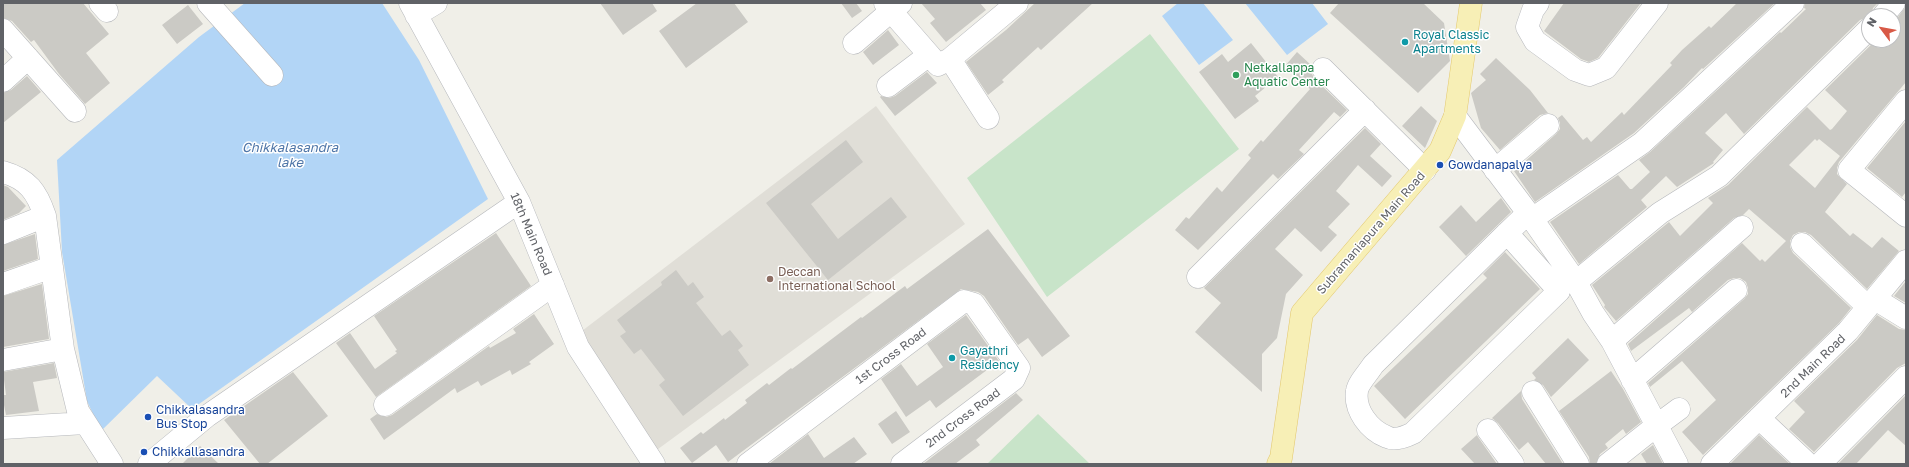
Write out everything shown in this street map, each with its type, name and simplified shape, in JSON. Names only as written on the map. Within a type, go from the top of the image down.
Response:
[{"type":"main road","name":"Subramaniapura Main Road","points":[[1278,464],[1281,458],[1302,313],[1440,151],[1454,116],[1471,3]]},
{"type":"street","points":[[208,3],[272,75]]},
{"type":"street","points":[[413,9],[436,3]]},
{"type":"street","points":[[888,86],[940,57],[1017,3]]},
{"type":"street","points":[[1538,3],[1533,10],[1527,27],[1535,41],[1575,70],[1589,75],[1606,68],[1657,3]]},
{"type":"street","points":[[1507,233],[1560,291],[1413,433],[1402,438],[1387,437],[1366,422],[1358,408],[1357,390],[1373,365],[1507,233],[1530,216],[1642,143],[1793,3]]},
{"type":"street","points":[[854,43],[892,6],[940,57],[988,118]]},
{"type":"street","name":"18th Main Road","points":[[413,9],[519,202],[578,347],[654,464]]},
{"type":"street","points":[[3,30],[75,111]]},
{"type":"street","points":[[1576,282],[1660,213],[1719,176],[1861,37]]},
{"type":"street","points":[[3,81],[28,58]]},
{"type":"street","points":[[1323,69],[1425,170]]},
{"type":"street","points":[[1903,108],[1849,170],[1906,216]]},
{"type":"street","points":[[1198,277],[1365,110]]},
{"type":"street","points":[[1454,116],[1530,216],[1576,282],[1593,313],[1612,341],[1677,464]]},
{"type":"street","points":[[1495,170],[1548,125]]},
{"type":"street","points":[[3,172],[16,176],[38,196],[45,216],[64,349],[78,411],[112,464]]},
{"type":"street","points":[[149,464],[207,416],[519,202]]},
{"type":"street","points":[[3,233],[45,216]]},
{"type":"street","points":[[1612,341],[1742,227]]},
{"type":"street","points":[[1802,244],[1872,303],[1906,318]]},
{"type":"street","name":"2nd Main Road","points":[[1712,464],[1848,331],[1906,261]]},
{"type":"street","points":[[3,284],[52,267]]},
{"type":"street","points":[[385,405],[553,285]]},
{"type":"street","points":[[1632,380],[1736,290]]},
{"type":"street","name":"1st Cross Road","points":[[748,464],[964,301],[974,304],[1019,368]]},
{"type":"street","points":[[3,360],[64,349]]},
{"type":"street","name":"2nd Cross Road","points":[[902,464],[1014,379],[1019,368]]},
{"type":"street","points":[[1820,464],[1906,377]]},
{"type":"street","points":[[1534,392],[1578,464]]},
{"type":"street","points":[[1608,464],[1679,410]]},
{"type":"street","points":[[1759,418],[1808,464]]},
{"type":"street","points":[[3,428],[85,423]]},
{"type":"street","points":[[1488,430],[1512,464]]},
{"type":"shaded area","name":"Deccan International School","points":[[876,106],[965,224],[654,452],[578,334]]},
{"type":"green space","points":[[1150,34],[1239,149],[1047,297],[967,178]]},
{"type":"green space","points":[[1038,414],[1090,464],[987,464]]},
{"type":"water","name":"Chikkalasandra lake","points":[[245,3],[382,3],[419,60],[488,199],[192,409],[157,376],[101,431],[87,401],[62,252],[57,160],[199,37]]},
{"type":"water","points":[[1178,3],[1203,3],[1233,40],[1199,65],[1162,16]]},
{"type":"water","points":[[1245,3],[1312,3],[1328,24],[1287,55]]},
{"type":"building","points":[[3,3],[83,3],[109,34],[86,53],[110,83],[85,104],[59,74],[34,40],[31,42],[12,21],[3,18]]},
{"type":"building","points":[[600,3],[652,3],[657,11],[623,35]]},
{"type":"building","points":[[697,3],[734,3],[748,22],[686,68],[659,31]]},
{"type":"building","points":[[841,3],[856,3],[862,11],[852,18]]},
{"type":"building","points":[[921,3],[980,3],[986,10],[946,42],[930,23],[935,19]]},
{"type":"building","points":[[1035,3],[1093,3],[1041,50],[1038,47],[1002,80],[1004,82],[988,95],[966,62],[1006,30]]},
{"type":"building","name":"Royal Classic Apartments","points":[[1339,3],[1423,3],[1444,23],[1450,61],[1418,93],[1330,13]]},
{"type":"building","points":[[1564,3],[1641,3],[1598,58],[1589,62],[1581,59],[1544,31]]},
{"type":"building","points":[[1737,3],[1775,3],[1703,69],[1702,68],[1684,87],[1634,133],[1535,202],[1514,171],[1556,134],[1560,129],[1558,118],[1562,115],[1583,140],[1587,137],[1591,142],[1622,112],[1624,115],[1672,65],[1670,63],[1682,50],[1709,26],[1711,28]]},
{"type":"building","points":[[1805,3],[1878,3],[1873,8],[1861,8],[1861,20],[1744,134],[1726,113],[1705,133],[1723,150],[1713,162],[1714,163],[1677,187],[1666,176],[1641,200],[1647,207],[1579,264],[1550,222],[1618,175],[1630,189],[1632,189],[1650,172],[1639,160],[1650,152],[1780,32],[1781,33],[1806,9],[1804,8]]},
{"type":"building","points":[[188,5],[203,24],[177,44],[162,25]]},
{"type":"building","points":[[1906,6],[1906,82],[1839,162],[1837,174],[1847,184],[1825,212],[1850,236],[1853,233],[1872,248],[1882,237],[1899,251],[1867,289],[1811,235],[1805,232],[1799,232],[1793,235],[1790,241],[1790,247],[1793,253],[1851,308],[1839,323],[1703,455],[1682,432],[1716,400],[1682,361],[1650,387],[1648,383],[1744,299],[1748,294],[1746,282],[1740,278],[1728,280],[1692,312],[1689,308],[1631,351],[1628,344],[1742,243],[1760,261],[1762,259],[1765,262],[1786,241],[1749,209],[1743,215],[1734,218],[1616,321],[1604,307],[1605,305],[1592,285],[1669,222],[1680,236],[1713,203],[1708,198],[1728,185],[1807,107],[1830,130],[1832,129],[1847,111],[1825,90],[1868,48],[1901,48],[1901,13]],"holes":[[[1815,139],[1817,141],[1819,139],[1840,156],[1815,188],[1789,165]]]},
{"type":"building","points":[[888,30],[899,45],[873,65],[863,52]]},
{"type":"building","points":[[1251,43],[1278,77],[1255,96],[1259,101],[1235,119],[1199,72],[1222,54],[1228,62]]},
{"type":"building","points":[[1297,52],[1311,65],[1311,72],[1314,78],[1347,110],[1340,117],[1334,112],[1299,150],[1304,154],[1278,179],[1273,174],[1198,250],[1175,230],[1186,217],[1189,219],[1217,187],[1222,192],[1251,158],[1248,155],[1261,140],[1263,142],[1310,89],[1285,66]]},
{"type":"building","points":[[1496,58],[1530,90],[1548,113],[1540,115],[1500,150],[1481,128],[1471,93],[1486,80],[1480,74]]},
{"type":"building","points":[[927,72],[937,83],[895,116],[880,97],[889,98],[895,96]]},
{"type":"building","points":[[27,76],[41,92],[3,123],[3,93],[11,90]]},
{"type":"building","points":[[1421,106],[1437,121],[1425,148],[1402,126]]},
{"type":"building","points":[[1906,121],[1906,192],[1902,197],[1867,168]]},
{"type":"building","points":[[1365,128],[1381,144],[1370,156],[1392,176],[1382,187],[1358,165],[1336,191],[1350,204],[1328,227],[1337,235],[1321,252],[1295,228],[1275,249],[1303,275],[1286,294],[1277,338],[1262,354],[1262,392],[1195,332],[1221,303],[1204,288]]},
{"type":"building","points":[[846,140],[863,162],[811,204],[838,239],[891,197],[907,217],[828,280],[766,203]]},
{"type":"building","points":[[3,185],[8,187],[26,206],[19,213],[3,220]]},
{"type":"building","points":[[1501,198],[1511,212],[1466,256],[1439,227],[1461,205],[1476,222]]},
{"type":"building","points":[[988,229],[1070,336],[1042,357],[1028,338],[1018,345],[984,296],[978,292],[961,289],[728,462],[716,445],[692,463],[680,448],[701,432],[703,434],[724,418],[725,420],[747,403],[745,400],[767,383],[769,385],[791,368],[792,369],[905,286],[907,289]]},
{"type":"building","points":[[496,233],[531,286],[376,397],[336,343],[350,333],[375,369],[397,353],[395,351],[397,350],[374,316]]},
{"type":"building","points":[[35,234],[38,259],[3,271],[3,245]]},
{"type":"building","points":[[1505,252],[1540,289],[1405,419],[1374,386],[1487,278],[1483,274]]},
{"type":"building","points":[[676,270],[688,286],[693,282],[704,297],[696,303],[722,336],[730,330],[743,346],[738,350],[749,365],[683,416],[659,385],[665,380],[641,349],[634,354],[620,336],[626,332],[617,320],[662,285],[661,282]]},
{"type":"building","points":[[1906,281],[1906,303],[1894,296]]},
{"type":"building","points":[[42,284],[49,339],[3,347],[3,296]]},
{"type":"building","points":[[534,314],[554,344],[529,362],[531,364],[512,375],[510,370],[481,386],[478,381],[457,393],[455,388],[384,440],[370,419],[377,414],[386,417],[392,415],[489,346],[490,348],[516,333],[513,329]]},
{"type":"building","points":[[966,315],[999,361],[936,408],[930,400],[906,417],[881,379],[901,364],[917,386],[943,367],[927,344]]},
{"type":"building","points":[[1877,315],[1899,329],[1906,330],[1906,363],[1897,368],[1814,452],[1789,429],[1805,412],[1794,401],[1857,340]]},
{"type":"building","points":[[1568,338],[1589,360],[1551,397],[1543,385],[1534,380],[1536,378],[1532,373]]},
{"type":"building","points":[[54,363],[57,378],[33,382],[39,411],[6,415],[3,400],[3,395],[6,395],[3,372]]},
{"type":"building","points":[[1611,371],[1623,389],[1641,422],[1626,434],[1623,429],[1605,444],[1608,448],[1600,454],[1596,464],[1590,464],[1589,457],[1559,411]]},
{"type":"building","points":[[293,372],[328,416],[267,464],[260,464],[224,420]]},
{"type":"building","points":[[1521,391],[1522,399],[1563,464],[1546,464],[1528,442],[1519,450],[1498,423],[1492,418]]},
{"type":"building","points":[[1016,393],[1023,400],[976,440],[980,445],[955,464],[923,464]]},
{"type":"building","points":[[1906,395],[1906,446],[1888,430],[1856,464],[1838,464]]},
{"type":"building","points":[[896,411],[910,432],[892,444],[878,424]]},
{"type":"building","points":[[808,434],[824,458],[854,437],[867,454],[853,464],[769,464]]},
{"type":"building","points":[[1477,435],[1497,464],[1475,464],[1461,449]]},
{"type":"building","points":[[1759,435],[1790,464],[1730,464]]},
{"type":"building","points":[[1653,445],[1663,464],[1647,464],[1641,454]]},
{"type":"building","points":[[200,446],[219,464],[182,464]]},
{"type":"place","name":"Royal Classic Apartments","points":[[1405,42]]},
{"type":"place","name":"Netkallappa Aquatic Center","points":[[1236,75]]},
{"type":"place","name":"Gowdanapalya","points":[[1440,165]]},
{"type":"place","name":"Deccan International School","points":[[770,279]]},
{"type":"place","name":"Gayathri Residency","points":[[952,358]]},
{"type":"place","name":"Chikkalasandra Bus Stop","points":[[148,417]]},
{"type":"place","name":"Chikkallasandra","points":[[144,452]]}]
